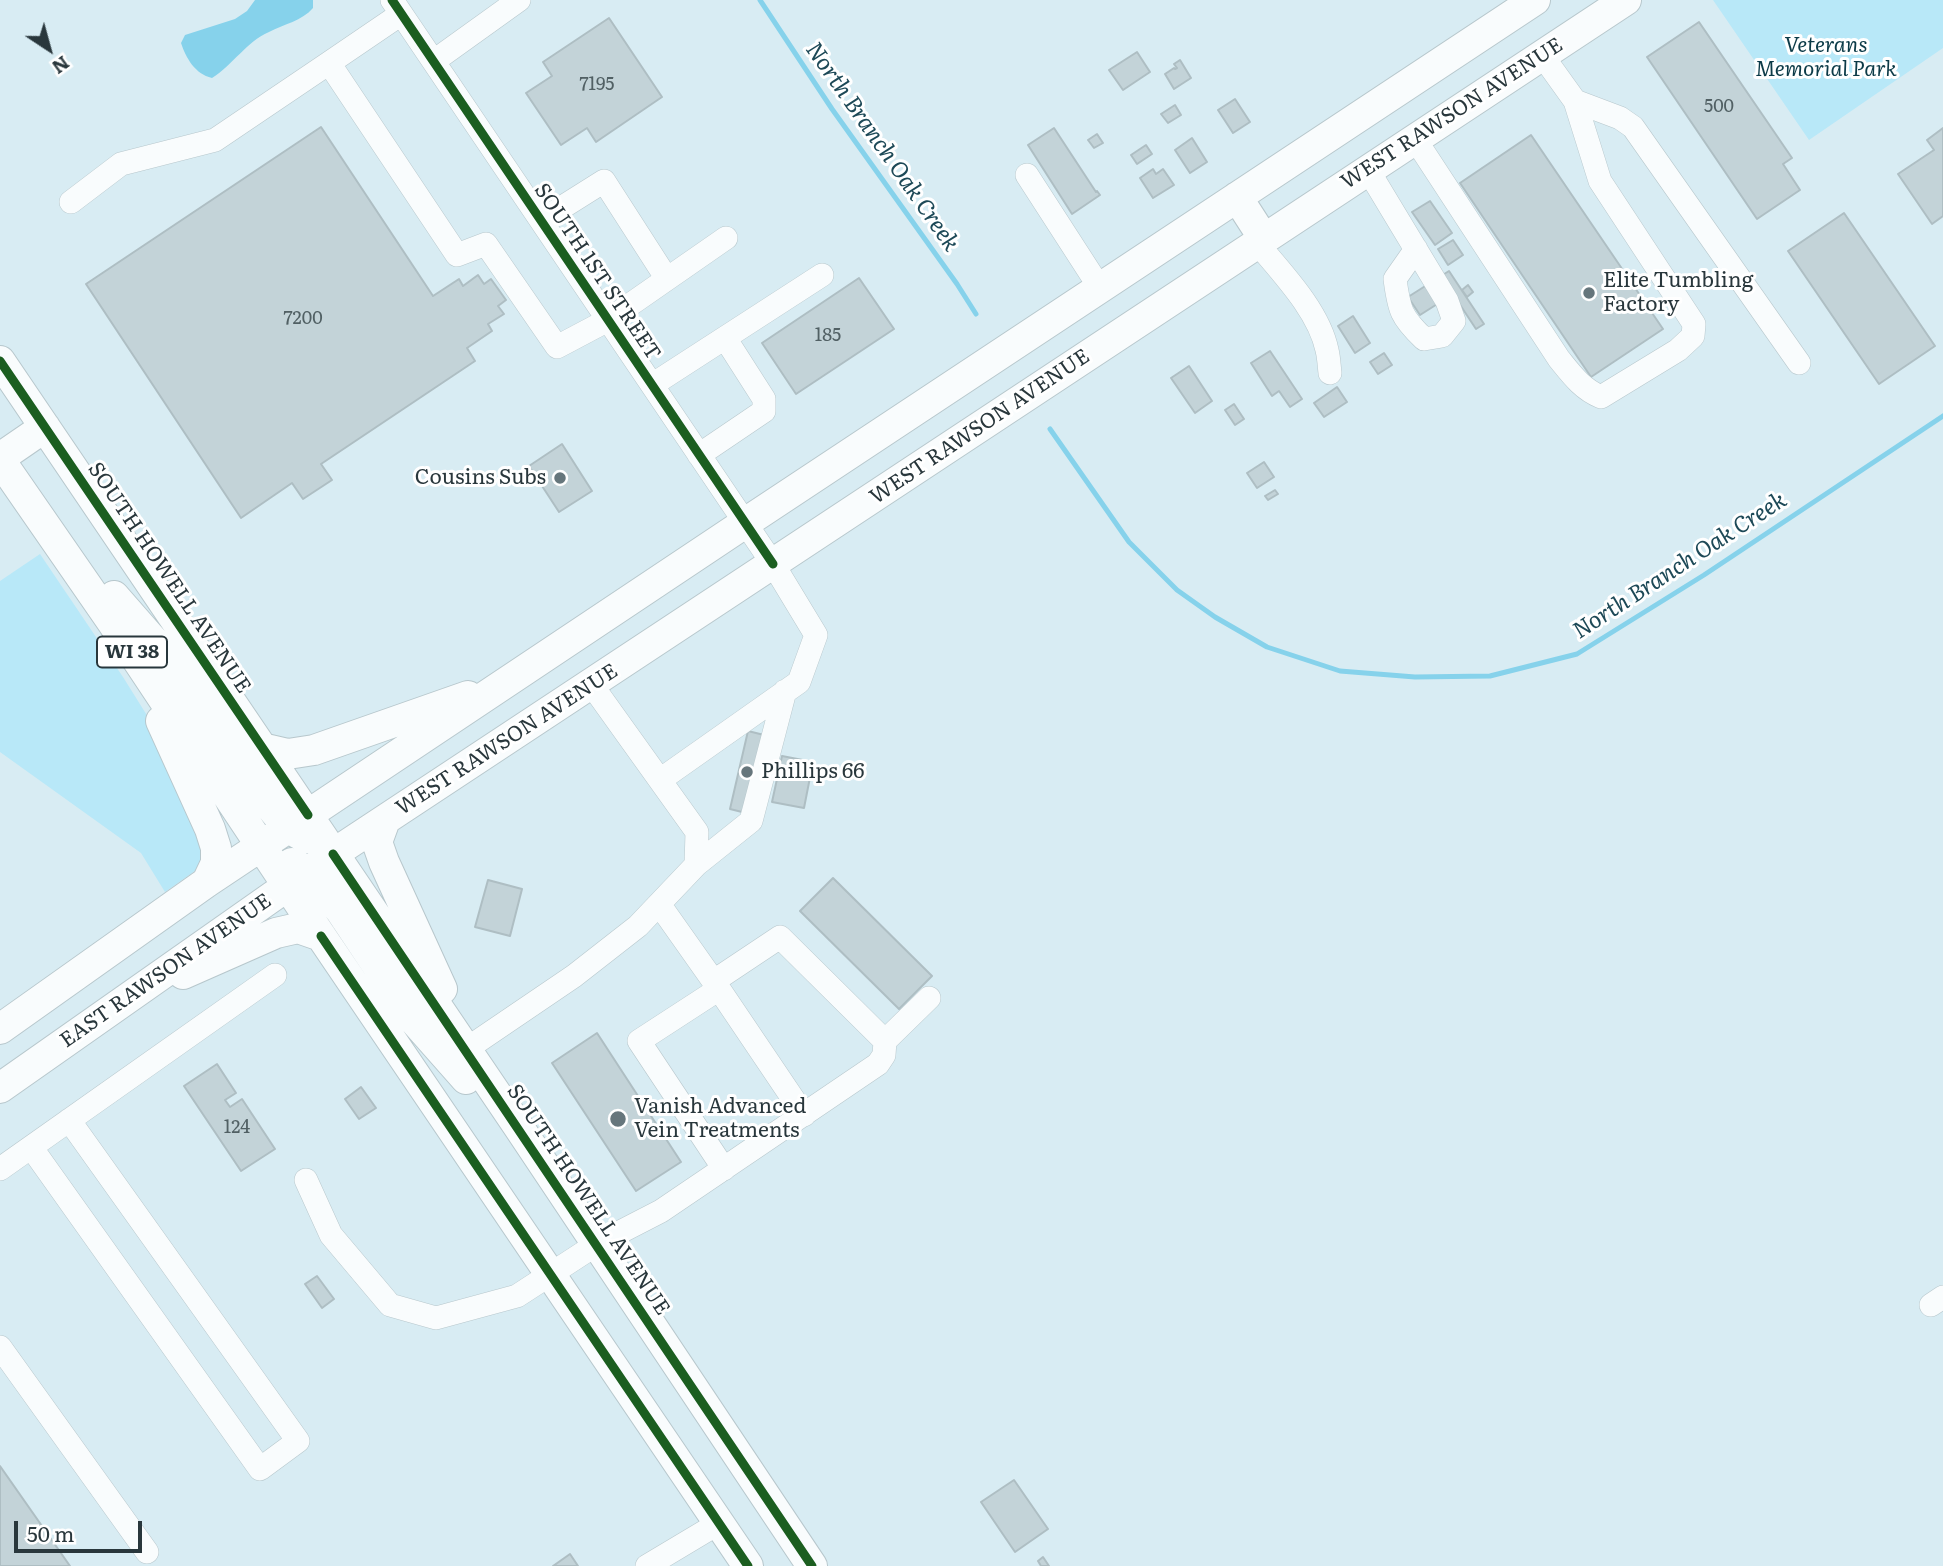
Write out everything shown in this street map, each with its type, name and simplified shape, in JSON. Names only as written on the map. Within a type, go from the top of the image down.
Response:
[{"type":"main road","points":[[0,1029],[207,881],[1535,0]]},
{"type":"main road","name":"WEST RAWSON AVENUE","points":[[334,854],[1626,0]]},
{"type":"main road","points":[[1237,197],[1261,241]]},
{"type":"main road","name":"SOUTH HOWELL AVENUE","points":[[0,361],[262,748],[298,822],[334,854],[471,1046],[492,1065],[518,1126],[812,1566]]},
{"type":"main road","points":[[0,459],[45,427]]},
{"type":"main road","name":"WI 38","points":[[0,459],[113,622],[261,846],[297,878],[321,936],[748,1566]]},
{"type":"main road","points":[[50,532],[91,569],[170,660],[261,795],[298,822]]},
{"type":"main road","points":[[113,622],[117,653],[162,722],[210,830],[216,848],[216,863],[207,881]]},
{"type":"main road","points":[[262,748],[288,754],[314,750],[508,682]]},
{"type":"main road","points":[[385,820],[377,842],[384,862],[471,1046]]},
{"type":"main road","name":"EAST RAWSON AVENUE","points":[[0,1088],[334,854]]},
{"type":"main road","points":[[297,878],[340,910],[413,1018],[550,1175]]},
{"type":"main road","points":[[125,1000],[276,933],[298,928],[321,936]]},
{"type":"street","points":[[433,61],[519,0]]},
{"type":"street","points":[[71,202],[121,164],[215,140],[329,63],[397,7]]},
{"type":"street","name":"SOUTH 1ST STREET","points":[[397,7],[773,564],[816,635],[799,681],[785,691]]},
{"type":"street","points":[[1415,139],[1559,359],[1577,382],[1590,393],[1601,397],[1678,350],[1693,336],[1694,324],[1600,181],[1576,101],[1542,55]]},
{"type":"street","points":[[329,63],[457,256],[486,244],[556,347],[608,320],[726,238]]},
{"type":"street","points":[[1576,101],[1620,118],[1633,127],[1799,362]]},
{"type":"street","points":[[1368,170],[1416,249]]},
{"type":"street","points":[[1027,175],[1100,288]]},
{"type":"street","points":[[542,220],[604,181],[667,278]]},
{"type":"street","points":[[1261,241],[1316,321],[1327,348],[1330,373]]},
{"type":"street","points":[[652,385],[822,275]]},
{"type":"street","points":[[699,454],[764,411],[764,399],[725,338]]},
{"type":"street","points":[[591,684],[697,832],[696,865]]},
{"type":"street","points":[[660,780],[785,691]]},
{"type":"street","points":[[471,1046],[574,976],[638,926],[696,865],[751,821],[785,691]]},
{"type":"street","points":[[659,904],[804,1115]]},
{"type":"street","points":[[724,1169],[639,1041],[780,937],[885,1041]]},
{"type":"street","points":[[0,1169],[275,975]]},
{"type":"street","points":[[306,1180],[331,1235],[390,1305],[436,1318],[517,1296],[597,1244],[661,1211],[878,1064],[884,1055],[885,1041],[929,998]]},
{"type":"street","points":[[31,1147],[260,1469],[298,1441],[69,1120]]},
{"type":"street","points":[[0,1347],[147,1552]]},
{"type":"street","points":[[647,1566],[719,1523]]},
{"type":"green space","name":"Veterans Memorial Park","points":[[1713,0],[1943,0],[1943,48],[1809,140]]},
{"type":"green space","points":[[40,554],[148,717],[207,839],[202,866],[165,892],[141,853],[0,752],[0,581]]},
{"type":"shaded area","points":[[255,0],[313,0],[313,8],[298,19],[261,36],[212,78],[201,73],[192,65],[183,49],[181,43],[185,35],[235,19],[247,11]]},
{"type":"building","points":[[609,18],[662,97],[596,142],[587,128],[561,145],[526,93],[552,76],[543,62]]},
{"type":"building","points":[[1699,22],[1792,158],[1783,164],[1800,190],[1757,219],[1647,57]]},
{"type":"building","points":[[1137,52],[1150,72],[1123,90],[1109,70]]},
{"type":"building","points":[[1180,60],[1191,78],[1174,89],[1165,74],[1177,68],[1174,64]]},
{"type":"building","points":[[1235,99],[1250,122],[1233,133],[1218,110]]},
{"type":"building","points":[[1175,105],[1181,115],[1168,123],[1161,114]]},
{"type":"building","points":[[321,127],[433,296],[459,279],[463,286],[478,275],[484,284],[491,279],[506,300],[498,306],[504,314],[488,324],[492,331],[467,348],[475,361],[321,464],[332,480],[303,499],[292,483],[241,518],[86,284]]},
{"type":"building","points":[[1054,128],[1100,195],[1072,214],[1028,145]]},
{"type":"building","points":[[1943,128],[1943,216],[1932,224],[1898,174],[1934,150],[1927,140]]},
{"type":"building","points":[[1097,134],[1103,143],[1094,148],[1088,140]]},
{"type":"building","points":[[1531,135],[1663,329],[1591,377],[1460,183]]},
{"type":"building","points":[[1192,138],[1207,162],[1190,173],[1175,150]]},
{"type":"building","points":[[1146,145],[1152,154],[1137,164],[1131,155]]},
{"type":"building","points":[[1153,169],[1156,174],[1163,169],[1174,185],[1153,198],[1140,178]]},
{"type":"building","points":[[1430,201],[1452,233],[1435,245],[1412,212]]},
{"type":"building","points":[[1844,213],[1935,346],[1879,384],[1788,251]]},
{"type":"building","points":[[1453,240],[1463,255],[1448,265],[1438,249]]},
{"type":"building","points":[[1449,271],[1484,324],[1476,329],[1441,276]]},
{"type":"building","points":[[859,278],[894,329],[796,394],[762,343]]},
{"type":"building","points":[[1430,283],[1442,301],[1420,315],[1408,297]]},
{"type":"building","points":[[1468,285],[1473,292],[1467,297],[1462,290]]},
{"type":"building","points":[[1353,316],[1370,343],[1355,353],[1338,326]]},
{"type":"building","points":[[1270,351],[1302,399],[1290,407],[1279,391],[1272,396],[1251,363]]},
{"type":"building","points":[[1384,353],[1392,365],[1378,374],[1370,362]]},
{"type":"building","points":[[1189,366],[1212,401],[1195,413],[1171,378]]},
{"type":"building","points":[[1337,387],[1347,402],[1324,417],[1314,403]]},
{"type":"building","points":[[1234,404],[1244,419],[1235,425],[1225,410]]},
{"type":"building","name":"Cousins Subs","points":[[562,444],[592,491],[559,512],[529,466]]},
{"type":"building","points":[[1264,462],[1274,477],[1257,488],[1247,473]]},
{"type":"building","points":[[1275,490],[1278,494],[1268,500],[1265,496]]},
{"type":"building","name":"Phillips 66","points":[[748,731],[764,735],[746,813],[730,809]]},
{"type":"building","points":[[782,756],[813,762],[804,808],[772,802]]},
{"type":"building","points":[[833,878],[932,976],[899,1009],[800,911]]},
{"type":"building","points":[[488,880],[522,889],[510,936],[475,927]]},
{"type":"building","points":[[597,1033],[681,1162],[636,1191],[552,1063]]},
{"type":"building","points":[[217,1064],[236,1093],[225,1100],[230,1107],[242,1099],[275,1149],[241,1171],[184,1086]]},
{"type":"building","points":[[361,1087],[376,1108],[359,1119],[345,1099]]},
{"type":"building","points":[[317,1276],[334,1299],[322,1308],[305,1284]]},
{"type":"building","points":[[0,1466],[70,1566],[0,1566]]},
{"type":"building","points":[[1014,1480],[1048,1529],[1015,1552],[981,1502]]},
{"type":"building","points":[[570,1554],[578,1566],[553,1566]]},
{"type":"building","points":[[1043,1557],[1049,1566],[1041,1566],[1038,1561]]},
{"type":"waterway","name":"North Branch Oak Creek","points":[[760,0],[832,109],[976,314]]},
{"type":"waterway","name":"North Branch Oak Creek","points":[[1050,429],[1129,542],[1177,590],[1215,617],[1267,647],[1340,671],[1415,677],[1490,676],[1577,654],[1704,575],[1943,416]]},
{"type":"cycle path","points":[[392,0],[773,564]]},
{"type":"cycle path","points":[[0,361],[308,815]]},
{"type":"cycle path","points":[[333,854],[812,1566]]},
{"type":"cycle path","points":[[321,936],[748,1566]]},
{"type":"place","name":"Elite Tumbling Factory","points":[[1589,293]]},
{"type":"place","name":"Cousins Subs","points":[[560,478]]},
{"type":"place","name":"Phillips 66","points":[[747,772]]},
{"type":"place","name":"Vanish Advanced Vein Treatments","points":[[618,1119]]}]
